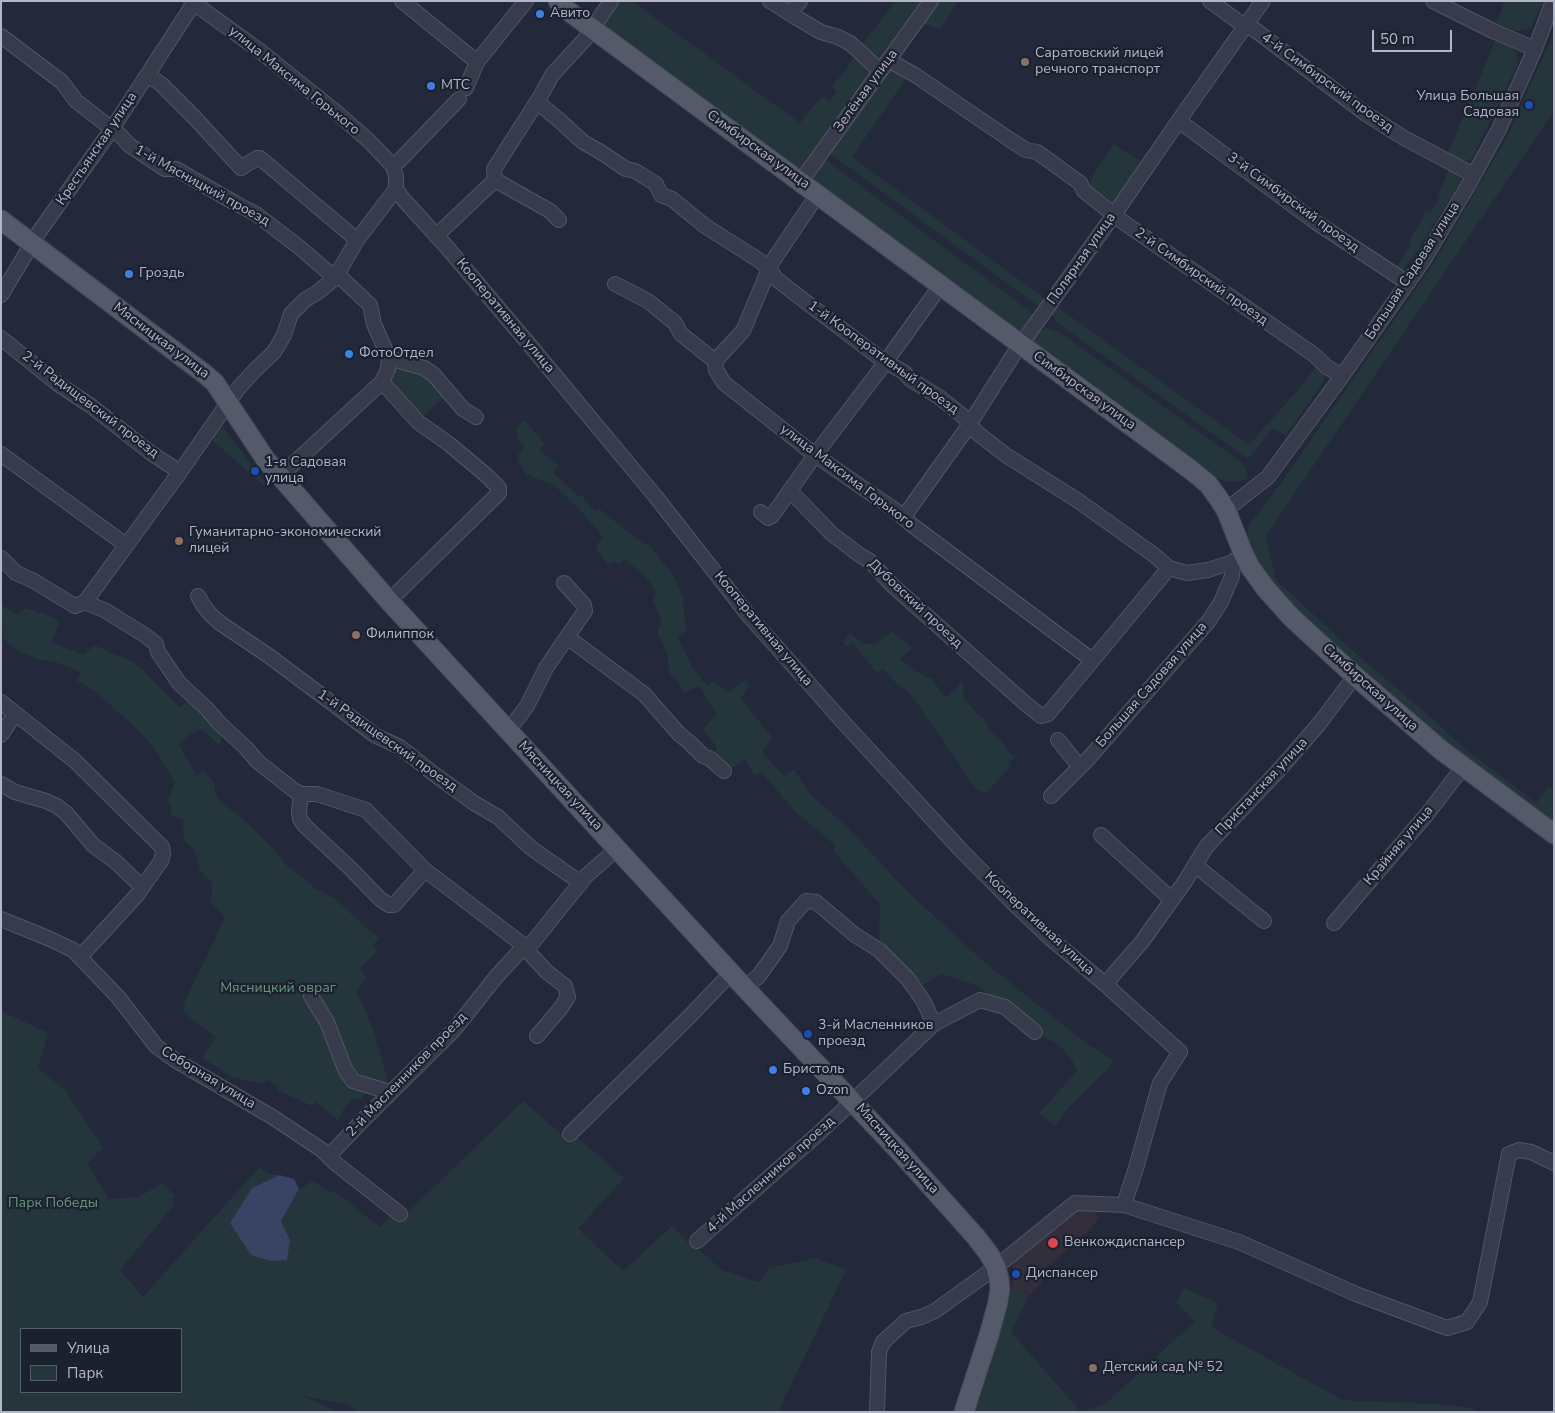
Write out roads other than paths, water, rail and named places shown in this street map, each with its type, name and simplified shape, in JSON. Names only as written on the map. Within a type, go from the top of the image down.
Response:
[{"type":"main road","name":"Симбирская улица","points":[[558,1],[563,7],[942,285],[1208,484],[1226,510],[1238,558],[1291,617],[1410,725],[1463,767],[1554,834]]},
{"type":"main road","name":"Мясницкая улица","points":[[1,220],[206,375],[220,390],[280,478],[389,601],[976,1237],[996,1267],[1000,1289],[989,1335],[964,1412]]},
{"type":"street","points":[[402,1],[477,62]]},
{"type":"street","points":[[1,558],[16,573],[32,580],[74,606],[85,602],[237,390],[274,352],[284,335],[292,314],[305,300],[318,292],[336,276],[357,240],[396,189],[396,177],[393,166],[462,94],[477,62],[526,1]]},
{"type":"street","points":[[495,180],[494,169],[552,75],[586,38],[611,1]]},
{"type":"street","name":"2-й Симбирский проезд","points":[[770,1],[821,32],[838,36],[850,43],[875,66],[885,64],[916,75],[1026,150],[1037,152],[1080,183],[1084,191],[1123,222],[1342,376]]},
{"type":"street","points":[[790,14],[800,1]]},
{"type":"street","name":"Зелёная улица","points":[[801,181],[931,1]]},
{"type":"street","name":"4-й Симбирский проезд","points":[[1210,1],[1239,22],[1256,30],[1366,114],[1404,138],[1474,175]]},
{"type":"street","name":"Полярная улица","points":[[903,518],[970,424],[1021,345],[1263,1]]},
{"type":"street","points":[[1433,1],[1493,31],[1535,49]]},
{"type":"street","name":"Большая Садовая улица","points":[[1226,510],[1268,477],[1408,284],[1440,234],[1499,129],[1535,49],[1548,28],[1553,1]]},
{"type":"street","name":"Крестьянская улица","points":[[1,295],[32,243],[197,3]]},
{"type":"street","name":"улица Максима Горького","points":[[197,3],[336,112],[369,141],[393,166]]},
{"type":"street","name":"1-й Мясницкий проезд","points":[[1,36],[62,82],[76,101],[129,145],[165,169],[176,168],[256,214],[336,276],[370,305],[374,324],[389,358]]},
{"type":"street","points":[[147,76],[161,84],[241,168],[260,158],[357,240]]},
{"type":"street","name":"1-й Кооперативный проезд","points":[[537,102],[552,113],[583,142],[626,170],[635,171],[656,184],[661,195],[672,199],[705,226],[770,268],[775,278],[885,362],[904,372],[911,380],[939,397],[964,418],[976,432],[1007,456],[1078,500],[1169,568]]},
{"type":"street","name":"3-й Симбирский проезд","points":[[1179,121],[1317,223],[1408,284]]},
{"type":"street","points":[[495,180],[550,210],[559,220]]},
{"type":"street","points":[[436,236],[495,180]]},
{"type":"street","name":"Кооперативная улица","points":[[396,189],[534,349],[749,616],[838,716],[959,848],[1014,904],[1180,1052],[1160,1083],[1124,1205]]},
{"type":"street","points":[[715,361],[743,331],[770,268],[818,194]]},
{"type":"street","name":"улица Максима Горького","points":[[615,284],[648,300],[675,324],[681,334],[715,361],[716,370],[724,383],[814,454],[895,510],[903,518],[1092,660]]},
{"type":"street","points":[[761,512],[768,518],[772,516],[814,454],[891,356],[942,285]]},
{"type":"street","name":"2-й Радищевский проезд","points":[[1,338],[58,384],[91,406],[151,453],[180,472]]},
{"type":"street","points":[[280,478],[382,382],[388,369],[389,358],[424,368],[433,374],[463,409],[476,417]]},
{"type":"street","points":[[382,382],[418,422],[449,444],[499,488],[499,493],[389,601]]},
{"type":"street","points":[[1,454],[126,545]]},
{"type":"street","name":"Дубовский проезд","points":[[790,491],[832,534],[870,561],[892,586],[1041,716],[1048,714],[1092,660]]},
{"type":"street","points":[[1092,660],[1169,568],[1187,573],[1208,570],[1238,558]]},
{"type":"street","name":"Большая Садовая улица","points":[[1051,796],[1089,758],[1208,622],[1221,602],[1238,558]]},
{"type":"street","points":[[508,731],[527,706],[546,668],[585,611],[584,605],[564,583]]},
{"type":"street","name":"1-й Радищевский проезд","points":[[198,596],[210,614],[220,623],[269,656],[376,736],[400,747],[442,780],[498,817],[532,848],[581,883]]},
{"type":"street","points":[[85,602],[106,611],[156,644],[158,652],[179,683],[258,762],[301,794],[317,794],[366,810],[425,870],[518,941],[548,972],[565,986],[568,997],[537,1036]]},
{"type":"street","points":[[567,637],[644,694],[679,734],[703,756],[710,758],[724,771]]},
{"type":"street","name":"Пристанская улица","points":[[1106,985],[1141,942],[1206,847],[1278,771],[1319,724],[1355,676]]},
{"type":"street","points":[[1,702],[75,761],[162,847],[161,861],[137,895],[80,957]]},
{"type":"street","points":[[1,734],[15,714]]},
{"type":"street","points":[[1058,740],[1079,766]]},
{"type":"street","name":"Крайняя улица","points":[[1334,924],[1428,813],[1463,767]]},
{"type":"street","points":[[1,784],[16,792],[46,801],[62,809],[93,844],[116,862],[142,887]]},
{"type":"street","points":[[301,794],[300,819],[388,905],[394,905],[425,870]]},
{"type":"street","points":[[1100,835],[1171,899]]},
{"type":"street","name":"2-й Масленников проезд","points":[[329,1156],[454,1030],[496,977],[518,953],[533,942],[581,883],[618,848]]},
{"type":"street","points":[[1195,865],[1264,921]]},
{"type":"street","points":[[744,987],[758,977],[780,946],[788,921],[806,901],[816,902],[855,935],[879,950],[908,979],[924,1002],[934,1024]]},
{"type":"street","name":"Соборная улица","points":[[1,919],[73,950],[118,997],[156,1046],[175,1060],[274,1118],[329,1156],[400,1214]]},
{"type":"street","points":[[570,1134],[732,972]]},
{"type":"street","points":[[311,996],[327,1022],[345,1069],[353,1080],[383,1090],[388,1096]]},
{"type":"street","name":"4-й Масленников проезд","points":[[697,1241],[853,1102],[934,1024],[980,1000],[1005,1007],[1035,1032]]},
{"type":"street","points":[[877,1412],[879,1352],[883,1342],[906,1321],[935,1312],[996,1267],[1075,1203],[1124,1205],[1238,1242],[1356,1294],[1447,1328],[1467,1322],[1480,1302],[1509,1154],[1519,1150],[1531,1152],[1554,1162]]},
{"type":"water","points":[[279,1175],[294,1179],[299,1189],[281,1221],[290,1240],[287,1260],[270,1261],[251,1255],[230,1223],[252,1188]]},
{"type":"place","name":"Авито","points":[[540,14]]},
{"type":"place","name":"Саратовский лицей речного транспорт","points":[[1025,62]]},
{"type":"place","name":"МТС","points":[[431,86]]},
{"type":"place","name":"Улица Большая Садовая","points":[[1529,105]]},
{"type":"place","name":"Гроздь","points":[[129,274]]},
{"type":"place","name":"ФотоОтдел","points":[[349,354]]},
{"type":"place","name":"1-я Садовая улица","points":[[255,471]]},
{"type":"place","name":"Гуманитарно-экономический лицей","points":[[179,541]]},
{"type":"place","name":"Филиппок","points":[[356,635]]},
{"type":"place","name":"3-й Масленников проезд","points":[[808,1034]]},
{"type":"place","name":"Бристоль","points":[[773,1070]]},
{"type":"place","name":"Ozon","points":[[806,1091]]},
{"type":"place","name":"Венкождиспансер","points":[[1053,1243]]},
{"type":"place","name":"Диспансер","points":[[1016,1274]]},
{"type":"place","name":"Детский сад № 52","points":[[1093,1368]]},
{"type":"park label","name":"Мясницкий овраг","points":[[278,989]]},
{"type":"park label","name":"Парк Победы","points":[[53,1204]]}]
